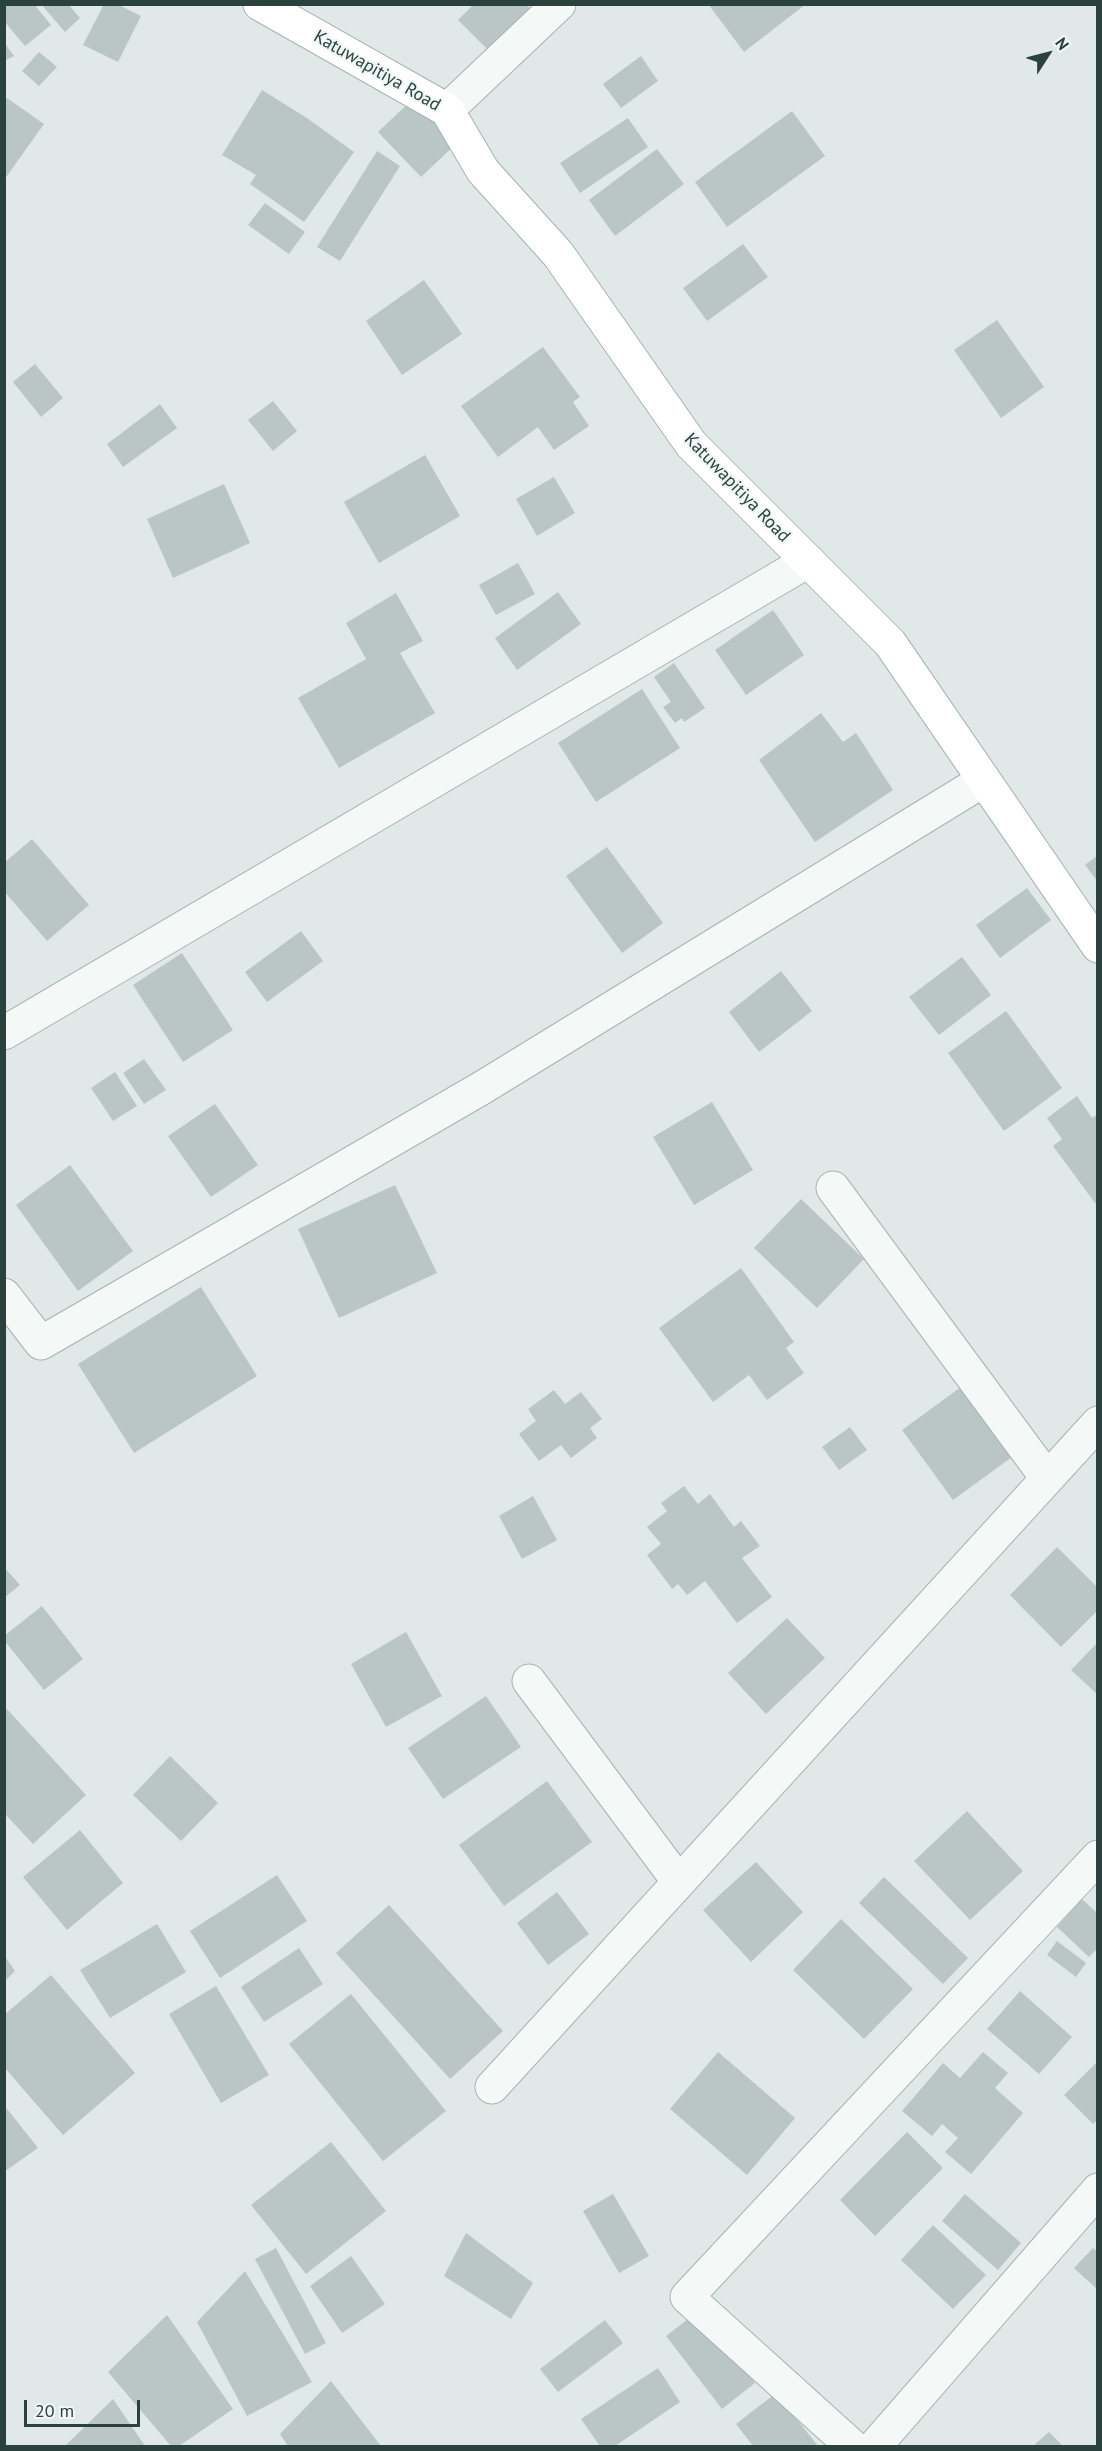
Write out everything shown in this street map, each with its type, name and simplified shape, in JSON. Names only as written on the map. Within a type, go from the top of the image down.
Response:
[{"type":"street","name":"Katuwapitiya Road","points":[[260,4],[447,110],[483,171],[558,254],[691,444],[890,643],[1098,946]]},
{"type":"street","points":[[447,110],[559,4]]},
{"type":"street","points":[[4,1033],[808,561]]},
{"type":"street","points":[[4,1294],[41,1343],[480,1089],[984,780]]},
{"type":"street","points":[[833,1188],[1047,1478]]},
{"type":"street","points":[[492,2087],[1098,1423]]},
{"type":"street","points":[[528,1681],[679,1882]]},
{"type":"street","points":[[852,2446],[687,2297],[1098,1857]]},
{"type":"street","points":[[875,2446],[1098,2190]]},
{"type":"building","points":[[4,4],[34,4],[51,25],[25,46],[4,21]]},
{"type":"building","points":[[41,4],[68,4],[80,18],[65,32]]},
{"type":"building","points":[[104,4],[117,4],[141,16],[118,62],[83,45]]},
{"type":"building","points":[[474,4],[526,4],[536,15],[494,56],[458,20]]},
{"type":"building","points":[[708,4],[806,4],[744,52]]},
{"type":"building","points":[[4,42],[14,56],[4,61]]},
{"type":"building","points":[[39,52],[57,67],[39,86],[22,71]]},
{"type":"building","points":[[641,56],[658,81],[621,108],[603,84]]},
{"type":"building","points":[[262,90],[307,118],[354,152],[304,222],[250,184],[256,175],[222,155]]},
{"type":"building","points":[[4,96],[44,124],[4,180]]},
{"type":"building","points":[[414,98],[457,143],[421,177],[378,132]]},
{"type":"building","points":[[792,111],[825,156],[727,227],[695,182]]},
{"type":"building","points":[[628,118],[648,147],[580,193],[560,163]]},
{"type":"building","points":[[657,149],[684,184],[615,236],[589,200]]},
{"type":"building","points":[[377,151],[400,166],[340,261],[317,247]]},
{"type":"building","points":[[265,203],[305,232],[289,254],[248,225]]},
{"type":"building","points":[[743,244],[768,277],[707,321],[683,288]]},
{"type":"building","points":[[424,280],[462,334],[402,375],[366,321]]},
{"type":"building","points":[[997,320],[1044,387],[1001,418],[954,350]]},
{"type":"building","points":[[543,347],[580,397],[573,402],[589,426],[554,450],[538,427],[498,457],[461,406]]},
{"type":"building","points":[[35,364],[63,398],[41,417],[13,382]]},
{"type":"building","points":[[273,401],[297,431],[273,451],[248,420]]},
{"type":"building","points":[[160,404],[177,428],[123,467],[107,444]]},
{"type":"building","points":[[425,455],[460,516],[379,563],[344,502]]},
{"type":"building","points":[[554,477],[575,513],[537,536],[516,499]]},
{"type":"building","points":[[224,484],[250,543],[173,578],[147,519]]},
{"type":"building","points":[[518,563],[535,594],[496,615],[479,585]]},
{"type":"building","points":[[558,592],[581,624],[517,670],[495,638]]},
{"type":"building","points":[[396,593],[423,641],[400,653],[435,713],[339,768],[298,698],[366,659],[346,623]]},
{"type":"building","points":[[773,610],[804,655],[746,695],[715,650]]},
{"type":"building","points":[[674,663],[705,708],[684,722],[682,718],[675,723],[663,707],[671,702],[654,677]]},
{"type":"building","points":[[642,689],[680,748],[596,802],[558,743]]},
{"type":"building","points":[[821,713],[843,742],[856,733],[893,790],[815,842],[759,760]]},
{"type":"building","points":[[32,839],[89,905],[47,941],[4,891],[4,863]]},
{"type":"building","points":[[607,847],[663,923],[622,953],[566,876]]},
{"type":"building","points":[[1098,855],[1098,882],[1085,865]]},
{"type":"building","points":[[1027,888],[1051,920],[1000,958],[976,925]]},
{"type":"building","points":[[301,931],[323,961],[267,1002],[245,972]]},
{"type":"building","points":[[182,953],[233,1030],[183,1062],[133,985]]},
{"type":"building","points":[[962,957],[991,995],[939,1035],[909,997]]},
{"type":"building","points":[[781,971],[812,1011],[759,1052],[729,1012]]},
{"type":"building","points":[[1006,1011],[1062,1088],[1004,1131],[948,1053]]},
{"type":"building","points":[[144,1059],[166,1090],[144,1104],[123,1073]]},
{"type":"building","points":[[115,1072],[137,1106],[113,1121],[91,1088]]},
{"type":"building","points":[[1077,1096],[1092,1118],[1098,1114],[1098,1207],[1053,1146],[1062,1139],[1047,1118]]},
{"type":"building","points":[[712,1102],[753,1170],[694,1205],[653,1137]]},
{"type":"building","points":[[215,1104],[258,1165],[211,1197],[168,1136]]},
{"type":"building","points":[[70,1165],[133,1251],[78,1291],[16,1205]]},
{"type":"building","points":[[395,1185],[437,1273],[339,1318],[298,1229]]},
{"type":"building","points":[[801,1199],[864,1259],[817,1308],[754,1248]]},
{"type":"building","points":[[741,1268],[794,1342],[786,1348],[804,1373],[767,1400],[749,1375],[713,1402],[659,1328]]},
{"type":"building","points":[[201,1287],[257,1376],[134,1453],[78,1364]]},
{"type":"building","points":[[961,1387],[1012,1457],[953,1500],[902,1430]]},
{"type":"building","points":[[554,1390],[565,1404],[581,1392],[602,1419],[590,1428],[597,1438],[571,1458],[561,1445],[539,1461],[519,1434],[536,1421],[528,1409]]},
{"type":"building","points":[[850,1427],[867,1450],[839,1470],[822,1447]]},
{"type":"building","points":[[684,1486],[698,1504],[710,1494],[734,1527],[741,1521],[760,1546],[742,1558],[772,1597],[737,1623],[705,1581],[687,1595],[678,1584],[672,1589],[647,1555],[661,1544],[647,1527],[667,1511],[661,1503]]},
{"type":"building","points":[[533,1496],[557,1540],[522,1559],[499,1516]]},
{"type":"building","points":[[1057,1547],[1098,1588],[1098,1610],[1061,1647],[1010,1595]]},
{"type":"building","points":[[4,1567],[20,1585],[4,1598]]},
{"type":"building","points":[[42,1606],[83,1659],[44,1690],[4,1640],[4,1636]]},
{"type":"building","points":[[787,1618],[825,1658],[766,1714],[728,1673]]},
{"type":"building","points":[[406,1632],[442,1696],[386,1727],[351,1664]]},
{"type":"building","points":[[1098,1642],[1098,1695],[1071,1670]]},
{"type":"building","points":[[486,1696],[521,1747],[443,1799],[408,1748]]},
{"type":"building","points":[[6,1708],[86,1795],[33,1844],[4,1813]]},
{"type":"building","points":[[170,1756],[218,1803],[181,1841],[133,1795]]},
{"type":"building","points":[[547,1781],[592,1842],[504,1906],[459,1845]]},
{"type":"building","points":[[967,1811],[1023,1871],[970,1920],[914,1861]]},
{"type":"building","points":[[80,1830],[123,1883],[67,1930],[23,1877]]},
{"type":"building","points":[[756,1862],[803,1912],[751,1962],[703,1910]]},
{"type":"building","points":[[277,1875],[307,1921],[220,1978],[190,1931]]},
{"type":"building","points":[[884,1877],[968,1958],[943,1984],[859,1903]]},
{"type":"building","points":[[557,1892],[589,1934],[548,1965],[517,1923]]},
{"type":"building","points":[[1082,1899],[1098,1914],[1098,1948],[1089,1957],[1057,1927]]},
{"type":"building","points":[[389,1905],[503,2031],[450,2079],[336,1953]]},
{"type":"building","points":[[841,1919],[913,1989],[864,2039],[793,1970]]},
{"type":"building","points":[[157,1924],[186,1972],[110,2018],[80,1970]]},
{"type":"building","points":[[1057,1941],[1086,1963],[1076,1977],[1047,1955]]},
{"type":"building","points":[[299,1948],[323,1984],[264,2022],[241,1987]]},
{"type":"building","points":[[4,1955],[15,1971],[4,1982]]},
{"type":"building","points":[[51,1975],[135,2073],[63,2135],[4,2067],[4,2015]]},
{"type":"building","points":[[216,1986],[269,2075],[221,2103],[169,2014]]},
{"type":"building","points":[[1020,1991],[1072,2037],[1039,2074],[987,2029]]},
{"type":"building","points":[[351,1994],[446,2111],[383,2161],[289,2044]]},
{"type":"building","points":[[718,2052],[795,2118],[747,2175],[670,2109]]},
{"type":"building","points":[[983,2052],[1008,2073],[995,2088],[1023,2113],[971,2174],[945,2152],[958,2138],[942,2124],[932,2136],[902,2111],[943,2063],[960,2078]]},
{"type":"building","points":[[1098,2061],[1098,2119],[1093,2124],[1064,2095]]},
{"type":"building","points":[[4,2105],[38,2148],[4,2172]]},
{"type":"building","points":[[907,2132],[943,2168],[875,2236],[840,2200]]},
{"type":"building","points":[[331,2142],[386,2211],[306,2274],[251,2205]]},
{"type":"building","points":[[613,2194],[649,2256],[619,2273],[583,2211]]},
{"type":"building","points":[[965,2194],[1021,2243],[998,2270],[942,2221]]},
{"type":"building","points":[[933,2225],[986,2275],[953,2309],[901,2260]]},
{"type":"building","points":[[466,2233],[533,2283],[511,2319],[444,2276]]},
{"type":"building","points":[[276,2248],[326,2343],[305,2354],[255,2259]]},
{"type":"building","points":[[1093,2248],[1098,2252],[1098,2290],[1074,2268]]},
{"type":"building","points":[[351,2256],[385,2304],[342,2333],[310,2286]]},
{"type":"building","points":[[245,2271],[312,2382],[247,2416],[197,2322]]},
{"type":"building","points":[[700,2310],[755,2383],[722,2409],[666,2336]]},
{"type":"building","points":[[167,2315],[233,2409],[179,2446],[171,2446],[108,2372]]},
{"type":"building","points":[[605,2320],[623,2343],[558,2392],[540,2369]]},
{"type":"building","points":[[658,2368],[680,2402],[615,2446],[600,2446],[581,2419]]},
{"type":"building","points":[[331,2381],[381,2446],[288,2446],[280,2434]]},
{"type":"building","points":[[776,2393],[818,2446],[753,2446],[736,2424]]},
{"type":"building","points":[[113,2399],[145,2446],[65,2446]]},
{"type":"building","points":[[1049,2432],[1063,2446],[1033,2446]]}]
